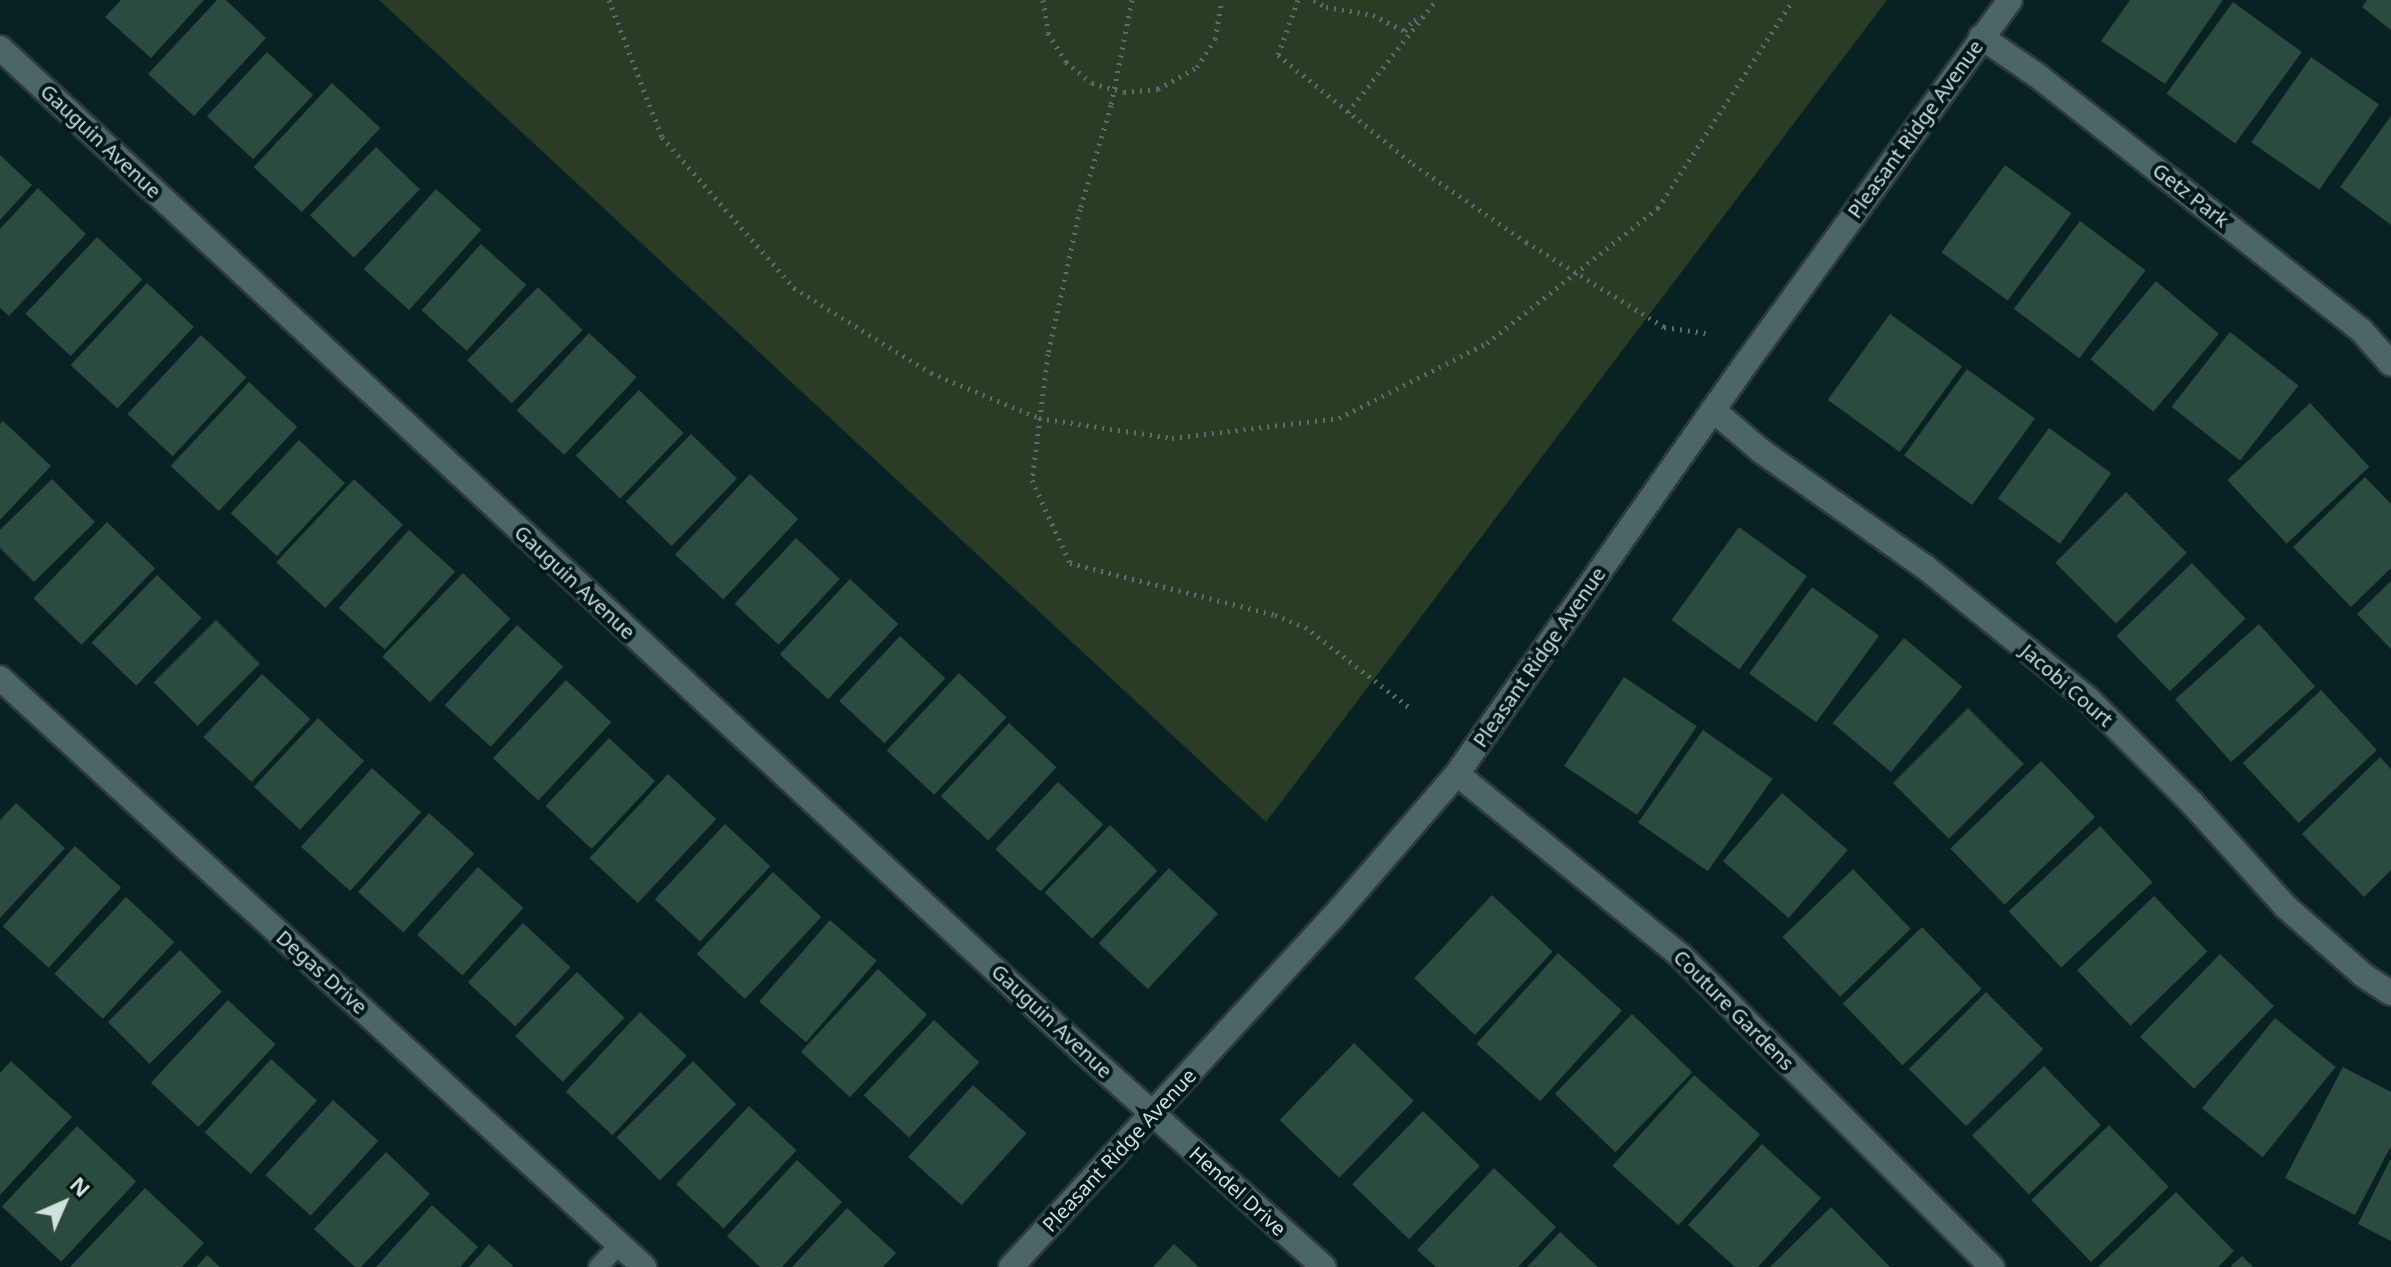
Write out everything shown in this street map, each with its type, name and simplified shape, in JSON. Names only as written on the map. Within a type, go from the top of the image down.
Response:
[{"type":"street","name":"Pleasant Ridge Avenue","points":[[1011,1267],[1334,916],[1457,774],[1713,410],[2010,0]]},
{"type":"street","name":"Getz Park","points":[[1981,37],[2038,76],[2349,321],[2391,364]]},
{"type":"street","name":"Gauguin Avenue","points":[[0,48],[1153,1114]]},
{"type":"street","name":"Jacobi Court","points":[[1713,410],[1761,451],[1925,567],[2089,700],[2192,803],[2286,907],[2363,975],[2391,993]]},
{"type":"street","name":"Degas Drive","points":[[0,678],[644,1267]]},
{"type":"street","name":"Couture Gardens","points":[[1457,774],[1681,956],[1992,1267]]},
{"type":"street","name":"Hendel Drive","points":[[1153,1114],[1324,1267]]},
{"type":"lane","points":[[598,1267],[621,1243]]},
{"type":"path","points":[[609,0],[662,137],[794,288],[931,373],[1039,418],[1172,438],[1339,418],[1487,343],[1658,208],[1792,3],[1782,0]]},
{"type":"path","points":[[1043,0],[1045,23],[1059,53],[1083,77],[1111,90],[1136,92],[1158,89],[1197,67],[1215,39],[1222,0]]},
{"type":"path","points":[[1132,0],[1111,90],[1111,105],[1080,209],[1039,418],[1032,480],[1070,563],[1275,615],[1305,627],[1410,708]]},
{"type":"path","points":[[1298,0],[1278,55],[1413,164],[1576,273],[1664,327],[1706,333]]},
{"type":"path","points":[[1314,0],[1326,7],[1373,15],[1405,31],[1414,20],[1423,17]]},
{"type":"path","points":[[1348,112],[1436,0]]},
{"type":"green space","points":[[379,0],[1887,0],[1266,822]]},
{"type":"building","points":[[121,0],[204,0],[151,58],[105,17]]},
{"type":"building","points":[[217,0],[226,0],[266,38],[194,116],[148,74]]},
{"type":"building","points":[[2130,0],[2223,0],[2165,84],[2101,41]]},
{"type":"building","points":[[2367,0],[2391,0],[2391,30],[2362,7]]},
{"type":"building","points":[[2233,2],[2302,52],[2235,143],[2167,93]]},
{"type":"building","points":[[267,52],[313,95],[253,159],[207,116]]},
{"type":"building","points":[[2311,57],[2379,105],[2319,190],[2251,142]]},
{"type":"building","points":[[332,83],[380,128],[302,212],[254,167]]},
{"type":"building","points":[[2391,116],[2391,225],[2340,187]]},
{"type":"building","points":[[376,147],[420,189],[354,258],[310,215]]},
{"type":"building","points":[[0,155],[32,185],[0,220]]},
{"type":"building","points":[[2005,165],[2071,213],[2008,301],[1942,252]]},
{"type":"building","points":[[38,188],[86,234],[9,316],[0,308],[0,229]]},
{"type":"building","points":[[436,189],[481,230],[409,310],[364,269]]},
{"type":"building","points":[[2080,221],[2145,270],[2079,358],[2014,309]]},
{"type":"building","points":[[97,237],[142,279],[71,356],[25,314]]},
{"type":"building","points":[[481,244],[526,285],[467,351],[421,310]]},
{"type":"building","points":[[2156,281],[2219,334],[2153,412],[2090,359]]},
{"type":"building","points":[[147,283],[194,327],[117,409],[71,365]]},
{"type":"building","points":[[538,287],[583,330],[512,403],[467,360]]},
{"type":"building","points":[[1890,314],[1962,366],[1900,452],[1828,400]]},
{"type":"building","points":[[2230,332],[2299,386],[2240,460],[2172,407]]},
{"type":"building","points":[[589,333],[637,377],[564,455],[517,411]]},
{"type":"building","points":[[201,335],[246,377],[173,456],[127,414]]},
{"type":"building","points":[[1967,369],[2035,418],[1972,505],[1904,456]]},
{"type":"building","points":[[249,382],[297,427],[219,511],[171,466]]},
{"type":"building","points":[[639,390],[684,433],[620,499],[576,455]]},
{"type":"building","points":[[2310,403],[2369,467],[2287,544],[2227,480]]},
{"type":"building","points":[[3,421],[51,466],[0,520],[0,424]]},
{"type":"building","points":[[2049,428],[2111,473],[2060,544],[1998,498]]},
{"type":"building","points":[[691,434],[737,478],[672,546],[626,502]]},
{"type":"building","points":[[299,440],[345,483],[277,556],[231,513]]},
{"type":"building","points":[[750,474],[798,519],[723,599],[675,554]]},
{"type":"building","points":[[2365,477],[2391,504],[2391,568],[2351,607],[2293,547]]},
{"type":"building","points":[[52,479],[95,522],[34,582],[0,548],[0,530]]},
{"type":"building","points":[[354,479],[403,525],[325,608],[276,562]]},
{"type":"building","points":[[2126,492],[2187,553],[2116,624],[2055,563]]},
{"type":"building","points":[[107,522],[155,569],[82,645],[33,598]]},
{"type":"building","points":[[1739,527],[1807,576],[1739,669],[1671,620]]},
{"type":"building","points":[[409,530],[455,571],[385,650],[339,608]]},
{"type":"building","points":[[796,538],[840,579],[779,645],[735,604]]},
{"type":"building","points":[[2192,563],[2245,618],[2170,691],[2116,636]]},
{"type":"building","points":[[463,573],[510,619],[430,702],[382,656]]},
{"type":"building","points":[[157,575],[202,618],[136,686],[92,643]]},
{"type":"building","points":[[850,579],[898,624],[828,699],[780,654]]},
{"type":"building","points":[[2391,581],[2391,649],[2357,614]]},
{"type":"building","points":[[1812,587],[1879,636],[1816,722],[1749,674]]},
{"type":"building","points":[[216,620],[260,664],[198,726],[154,682]]},
{"type":"building","points":[[2259,624],[2315,686],[2231,762],[2175,700]]},
{"type":"building","points":[[517,625],[563,666],[491,747],[445,705]]},
{"type":"building","points":[[900,636],[945,678],[885,743],[839,701]]},
{"type":"building","points":[[1904,638],[1962,687],[1891,772],[1833,723]]},
{"type":"building","points":[[959,673],[1007,717],[934,795],[887,751]]},
{"type":"building","points":[[262,674],[310,719],[252,782],[203,737]]},
{"type":"building","points":[[1624,677],[1697,726],[1637,815],[1564,766]]},
{"type":"building","points":[[566,680],[611,722],[538,801],[493,758]]},
{"type":"building","points":[[2321,690],[2377,750],[2299,823],[2243,763]]},
{"type":"building","points":[[1968,708],[2024,764],[1949,839],[1893,783]]},
{"type":"building","points":[[318,718],[364,761],[300,830],[254,787]]},
{"type":"building","points":[[1009,723],[1057,767],[988,840],[941,796]]},
{"type":"building","points":[[1703,730],[1773,779],[1708,871],[1638,823]]},
{"type":"building","points":[[609,738],[655,781],[592,849],[546,806]]},
{"type":"building","points":[[2380,757],[2391,769],[2391,870],[2364,897],[2302,834]]},
{"type":"building","points":[[2041,761],[2095,817],[2005,905],[1950,849]]},
{"type":"building","points":[[372,768],[421,812],[350,891],[301,847]]},
{"type":"building","points":[[668,774],[716,819],[638,903],[590,858]]},
{"type":"building","points":[[1058,782],[1103,824],[1041,892],[995,849]]},
{"type":"building","points":[[1782,793],[1848,850],[1789,918],[1723,861]]},
{"type":"building","points":[[16,803],[65,848],[0,918],[0,820]]},
{"type":"building","points":[[429,813],[474,854],[403,933],[358,892]]},
{"type":"building","points":[[725,824],[770,866],[700,942],[655,899]]},
{"type":"building","points":[[1110,825],[1157,871],[1092,938],[1045,893]]},
{"type":"building","points":[[2100,826],[2153,882],[2061,968],[2009,911]]},
{"type":"building","points":[[75,846],[121,887],[49,968],[3,926]]},
{"type":"building","points":[[478,867],[523,908],[462,975],[417,935]]},
{"type":"building","points":[[1169,868],[1218,914],[1148,989],[1099,943]]},
{"type":"building","points":[[1853,869],[1911,929],[1840,997],[1783,937]]},
{"type":"building","points":[[773,872],[821,917],[745,999],[697,954]]},
{"type":"building","points":[[1492,895],[1553,952],[1475,1035],[1414,978]]},
{"type":"building","points":[[2154,896],[2207,951],[2131,1026],[2077,970]]},
{"type":"building","points":[[126,897],[174,942],[103,1019],[54,974]]},
{"type":"building","points":[[830,920],[877,961],[806,1042],[759,1002]]},
{"type":"building","points":[[523,923],[571,967],[515,1027],[468,982]]},
{"type":"building","points":[[1922,927],[1982,989],[1903,1065],[1843,1003]]},
{"type":"building","points":[[180,950],[222,992],[150,1064],[108,1022]]},
{"type":"building","points":[[1558,953],[1622,1011],[1540,1101],[1476,1044]]},
{"type":"building","points":[[2220,954],[2274,1006],[2194,1089],[2140,1037]]},
{"type":"building","points":[[878,969],[927,1015],[850,1097],[801,1052]]},
{"type":"building","points":[[577,972],[624,1018],[563,1082],[515,1036]]},
{"type":"building","points":[[1986,992],[2043,1049],[1966,1126],[1909,1069]]},
{"type":"building","points":[[228,1000],[276,1044],[198,1127],[151,1083]]},
{"type":"building","points":[[640,1012],[687,1056],[612,1135],[566,1092]]},
{"type":"building","points":[[1632,1014],[1692,1072],[1615,1152],[1555,1094]]},
{"type":"building","points":[[2275,1018],[2336,1067],[2263,1157],[2202,1108]]},
{"type":"building","points":[[934,1020],[979,1062],[909,1138],[864,1095]]},
{"type":"building","points":[[1354,1043],[1414,1101],[1339,1178],[1280,1120]]},
{"type":"building","points":[[271,1059],[317,1100],[251,1174],[205,1133]]},
{"type":"building","points":[[11,1061],[72,1117],[0,1195],[0,1073]]},
{"type":"building","points":[[693,1061],[736,1104],[660,1181],[617,1137]]},
{"type":"building","points":[[2044,1066],[2101,1125],[2029,1194],[1972,1135]]},
{"type":"building","points":[[2343,1067],[2391,1092],[2391,1146],[2355,1215],[2285,1178]]},
{"type":"building","points":[[1694,1075],[1760,1135],[1679,1225],[1612,1166]]},
{"type":"building","points":[[973,1085],[1027,1133],[962,1205],[908,1157]]},
{"type":"building","points":[[333,1100],[378,1141],[311,1216],[265,1175]]},
{"type":"building","points":[[749,1106],[797,1150],[724,1229],[676,1184]]},
{"type":"building","points":[[1423,1111],[1480,1166],[1409,1239],[1352,1184]]},
{"type":"building","points":[[2109,1125],[2169,1187],[2091,1262],[2031,1200]]},
{"type":"building","points":[[77,1126],[136,1181],[61,1262],[2,1206]]},
{"type":"building","points":[[1762,1144],[1821,1198],[1758,1267],[1735,1267],[1688,1225]]},
{"type":"building","points":[[386,1152],[430,1194],[361,1267],[355,1267],[314,1229]]},
{"type":"building","points":[[2391,1158],[2391,1241],[2358,1224]]},
{"type":"building","points":[[797,1160],[842,1202],[782,1267],[760,1267],[727,1236]]},
{"type":"building","points":[[1494,1168],[1556,1227],[1518,1267],[1436,1267],[1417,1250]]},
{"type":"building","points":[[145,1188],[204,1243],[182,1267],[70,1267]]},
{"type":"building","points":[[2176,1192],[2234,1251],[2218,1267],[2098,1267]]},
{"type":"building","points":[[432,1205],[478,1247],[460,1267],[376,1267]]},
{"type":"building","points":[[1831,1207],[1890,1267],[1770,1267]]},
{"type":"building","points":[[847,1208],[896,1253],[883,1267],[792,1267]]},
{"type":"building","points":[[1560,1232],[1598,1267],[1527,1267]]},
{"type":"building","points":[[489,1244],[514,1267],[469,1267]]},
{"type":"building","points":[[1174,1244],[1199,1267],[1153,1267]]},
{"type":"building","points":[[207,1255],[220,1267],[196,1267]]},
{"type":"building","points":[[2242,1256],[2253,1267],[2230,1267]]}]
